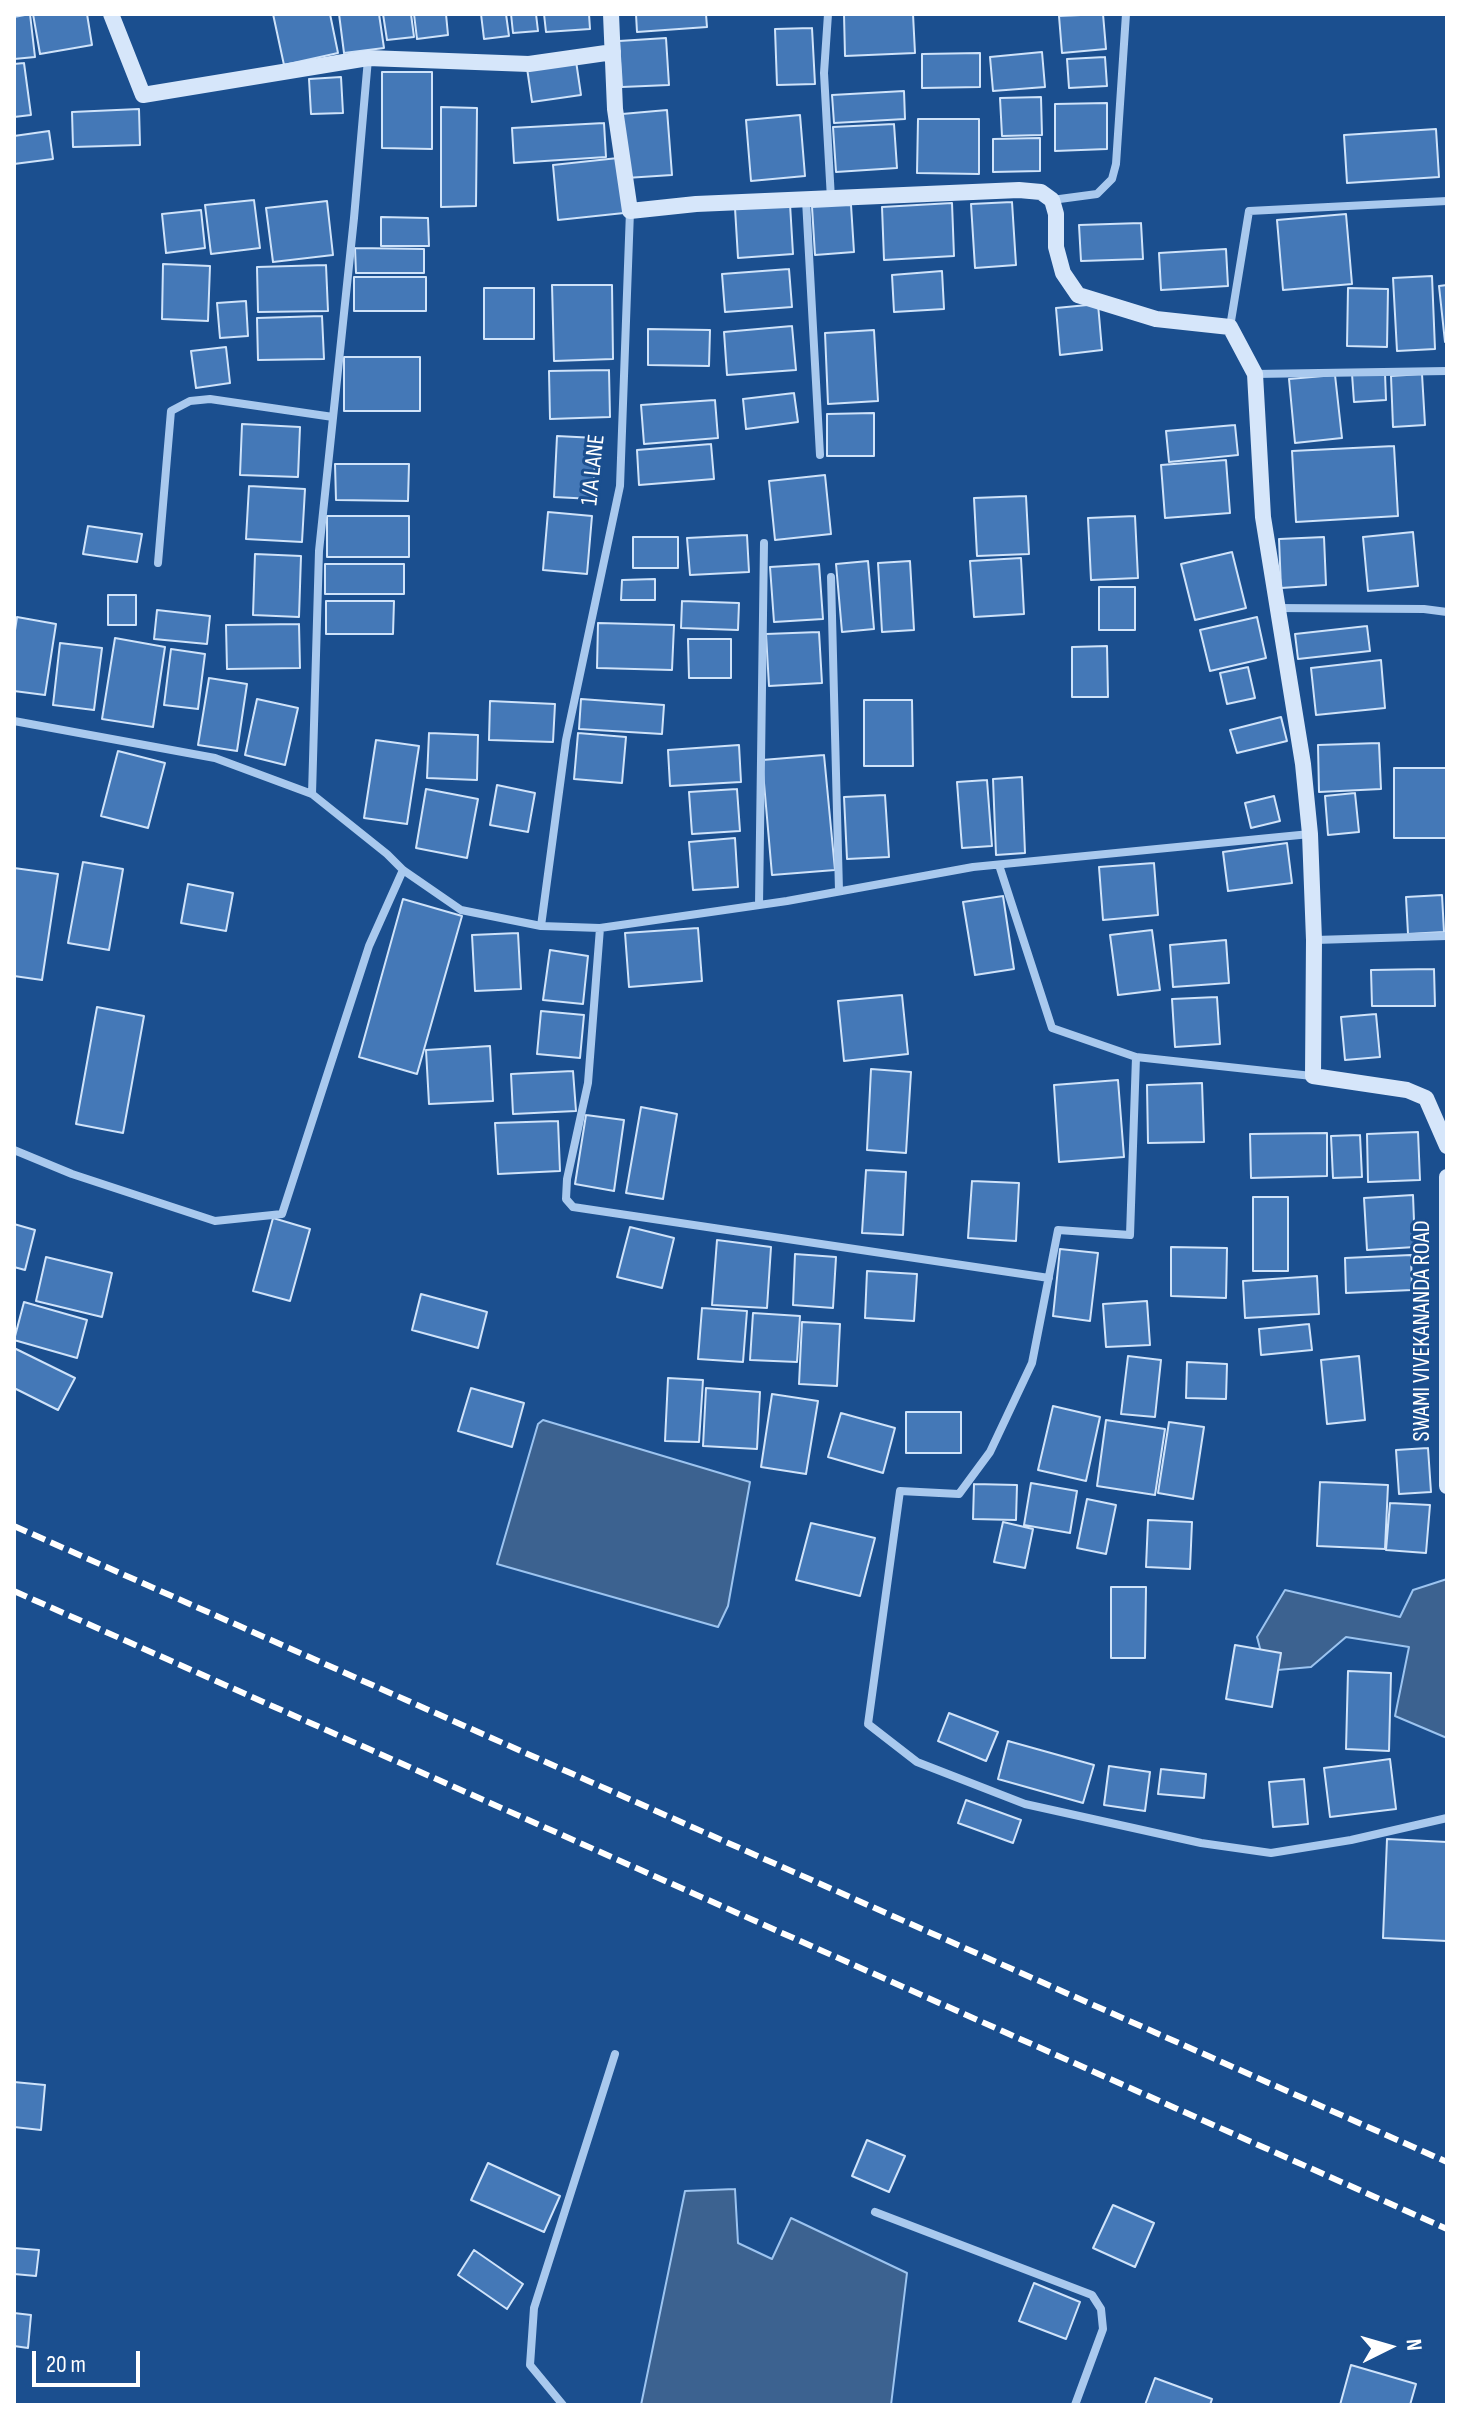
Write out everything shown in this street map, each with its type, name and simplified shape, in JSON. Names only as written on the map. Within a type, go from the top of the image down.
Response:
[{"type":"street","points":[[111,14],[143,95],[368,58],[529,64],[613,52]]},
{"type":"street","name":"1/A LANE","points":[[541,926],[566,740],[620,486],[630,211],[615,109],[611,14]]},
{"type":"street","points":[[828,14],[824,73],[831,199]]},
{"type":"street","points":[[1052,200],[1097,194],[1112,179],[1116,164],[1126,14]]},
{"type":"street","points":[[312,794],[319,551],[368,58]]},
{"type":"street","points":[[630,211],[696,204],[1019,190],[1041,192],[1052,200],[1056,214],[1056,247],[1063,273],[1078,295],[1156,319],[1230,327]]},
{"type":"street","points":[[806,200],[820,455]]},
{"type":"street","points":[[1313,1076],[1314,940],[1310,834],[1303,764],[1263,517],[1255,374],[1230,327],[1249,211],[1447,201]]},
{"type":"street","points":[[1255,374],[1447,371]]},
{"type":"street","points":[[158,563],[171,411],[190,401],[210,399],[333,417]]},
{"type":"street","points":[[759,905],[764,543]]},
{"type":"street","points":[[831,577],[839,891]]},
{"type":"street","points":[[1276,608],[1424,609],[1447,612]]},
{"type":"street","points":[[14,721],[215,758],[312,794],[403,870],[461,910],[541,926],[600,928],[759,905],[973,867],[1310,834]]},
{"type":"street","points":[[999,865],[1052,1028],[1136,1057],[1313,1076],[1407,1090],[1426,1098],[1447,1146]]},
{"type":"street","points":[[14,1150],[72,1174],[215,1221],[282,1214],[369,946],[403,870]]},
{"type":"street","points":[[600,928],[588,1083],[567,1179],[566,1199],[573,1207],[1049,1278]]},
{"type":"street","points":[[1314,940],[1447,936]]},
{"type":"street","points":[[1136,1057],[1130,1235],[1058,1230],[1032,1363],[990,1452],[959,1494],[900,1491],[868,1724],[917,1762],[1025,1804],[1201,1843],[1271,1853],[1351,1840],[1447,1818]]},
{"type":"street","name":"SWAMI VIVEKANANDA ROAD","points":[[1447,1177],[1447,1486]]},
{"type":"street","points":[[563,2405],[530,2365],[534,2308],[615,2054]]},
{"type":"street","points":[[875,2212],[1092,2295],[1101,2309],[1103,2329],[1075,2405]]},
{"type":"water","points":[[543,1420],[750,1482],[728,1606],[718,1627],[497,1564],[538,1424]]},
{"type":"water","points":[[1447,1579],[1447,1738],[1395,1716],[1409,1647],[1346,1637],[1311,1667],[1266,1671],[1257,1637],[1285,1590],[1400,1617],[1413,1590]]},
{"type":"water","points":[[735,2189],[738,2243],[772,2259],[791,2218],[907,2273],[891,2405],[641,2405],[685,2191]]},
{"type":"building","points":[[30,14],[35,57],[14,59],[14,17]]},
{"type":"building","points":[[33,14],[87,14],[92,45],[40,54]]},
{"type":"building","points":[[273,14],[330,14],[338,53],[284,65]]},
{"type":"building","points":[[339,14],[379,14],[384,48],[344,53]]},
{"type":"building","points":[[383,14],[411,14],[414,37],[387,40]]},
{"type":"building","points":[[414,14],[446,14],[448,35],[417,39]]},
{"type":"building","points":[[481,14],[506,14],[509,36],[484,39]]},
{"type":"building","points":[[511,14],[536,14],[538,31],[513,33]]},
{"type":"building","points":[[544,14],[589,14],[590,29],[546,32]]},
{"type":"building","points":[[636,14],[706,14],[707,27],[637,32]]},
{"type":"building","points":[[844,14],[913,14],[915,53],[845,56]]},
{"type":"building","points":[[1103,14],[1106,49],[1062,53],[1059,16]]},
{"type":"building","points":[[812,28],[815,84],[777,85],[775,29]]},
{"type":"building","points":[[666,38],[669,85],[622,87],[619,41]]},
{"type":"building","points":[[1042,52],[1045,87],[993,91],[990,57]]},
{"type":"building","points":[[980,53],[980,87],[922,88],[922,54]]},
{"type":"building","points":[[1105,57],[1107,86],[1069,88],[1067,59]]},
{"type":"building","points":[[576,61],[581,95],[532,102],[527,68]]},
{"type":"building","points":[[24,63],[31,115],[14,117],[14,64]]},
{"type":"building","points":[[382,72],[432,72],[432,149],[382,148]]},
{"type":"building","points":[[341,77],[343,113],[311,114],[309,79]]},
{"type":"building","points":[[904,91],[905,119],[834,123],[832,95]]},
{"type":"building","points":[[1041,97],[1042,135],[1002,136],[1000,98]]},
{"type":"building","points":[[1107,103],[1107,149],[1055,151],[1055,104]]},
{"type":"building","points":[[441,107],[477,108],[476,206],[441,207]]},
{"type":"building","points":[[139,109],[140,145],[73,147],[72,112]]},
{"type":"building","points":[[667,110],[672,175],[626,178],[622,114]]},
{"type":"building","points":[[800,115],[805,176],[751,181],[746,120]]},
{"type":"building","points":[[918,119],[979,119],[979,174],[917,173]]},
{"type":"building","points":[[604,123],[606,157],[514,163],[512,128]]},
{"type":"building","points":[[894,124],[897,168],[836,172],[833,127]]},
{"type":"building","points":[[1436,129],[1439,177],[1347,183],[1344,135]]},
{"type":"building","points":[[49,131],[53,159],[14,164],[14,136]]},
{"type":"building","points":[[1040,138],[1040,171],[993,172],[993,139]]},
{"type":"building","points":[[618,158],[624,213],[558,220],[553,165]]},
{"type":"building","points":[[254,200],[260,248],[211,254],[205,205]]},
{"type":"building","points":[[327,201],[333,255],[273,262],[266,208]]},
{"type":"building","points":[[1012,202],[1016,265],[975,268],[971,204]]},
{"type":"building","points":[[952,203],[954,256],[884,260],[882,207]]},
{"type":"building","points":[[790,204],[793,254],[738,258],[735,208]]},
{"type":"building","points":[[851,205],[854,252],[815,255],[812,207]]},
{"type":"building","points":[[201,210],[205,248],[166,253],[162,214]]},
{"type":"building","points":[[1346,214],[1352,284],[1283,290],[1277,220]]},
{"type":"building","points":[[381,217],[428,218],[429,246],[381,246]]},
{"type":"building","points":[[1141,223],[1143,259],[1081,261],[1079,225]]},
{"type":"building","points":[[355,248],[424,249],[424,273],[356,273]]},
{"type":"building","points":[[1226,249],[1228,286],[1161,290],[1159,253]]},
{"type":"building","points":[[163,264],[210,266],[208,321],[162,319]]},
{"type":"building","points":[[326,265],[328,311],[258,312],[257,267]]},
{"type":"building","points":[[789,269],[792,307],[725,312],[722,274]]},
{"type":"building","points":[[942,271],[944,309],[894,312],[892,275]]},
{"type":"building","points":[[1432,276],[1435,349],[1397,351],[1393,278]]},
{"type":"building","points":[[354,277],[426,277],[426,311],[354,311]]},
{"type":"building","points":[[552,285],[612,285],[613,359],[554,361]]},
{"type":"building","points":[[1447,285],[1447,342],[1445,342],[1439,286]]},
{"type":"building","points":[[484,288],[534,288],[534,339],[484,339]]},
{"type":"building","points":[[1348,288],[1388,289],[1387,347],[1347,346]]},
{"type":"building","points":[[246,301],[248,336],[220,338],[217,303]]},
{"type":"building","points":[[1098,304],[1102,350],[1060,355],[1056,308]]},
{"type":"building","points":[[322,316],[324,359],[258,360],[257,318]]},
{"type":"building","points":[[792,326],[796,370],[727,375],[724,332]]},
{"type":"building","points":[[648,329],[710,330],[709,366],[648,365]]},
{"type":"building","points":[[874,330],[878,401],[828,404],[825,333]]},
{"type":"building","points":[[226,347],[230,383],[196,388],[191,351]]},
{"type":"building","points":[[344,357],[420,357],[420,411],[344,411]]},
{"type":"building","points":[[609,370],[610,417],[550,419],[549,371]]},
{"type":"building","points":[[1385,373],[1386,400],[1354,402],[1352,374]]},
{"type":"building","points":[[1422,374],[1425,425],[1393,427],[1391,376]]},
{"type":"building","points":[[1335,375],[1342,438],[1295,443],[1289,379]]},
{"type":"building","points":[[794,393],[798,422],[746,429],[743,399]]},
{"type":"building","points":[[715,400],[718,438],[644,444],[641,405]]},
{"type":"building","points":[[874,413],[874,456],[827,456],[827,414]]},
{"type":"building","points":[[242,424],[300,427],[298,477],[240,475]]},
{"type":"building","points":[[1235,425],[1238,455],[1169,462],[1166,431]]},
{"type":"building","points":[[557,436],[596,438],[593,499],[554,497]]},
{"type":"building","points":[[711,444],[714,479],[639,485],[637,450]]},
{"type":"building","points":[[1394,446],[1398,516],[1296,522],[1292,451]]},
{"type":"building","points":[[1226,460],[1230,513],[1165,518],[1161,465]]},
{"type":"building","points":[[335,464],[409,464],[408,501],[336,500]]},
{"type":"building","points":[[825,475],[831,534],[775,540],[769,481]]},
{"type":"building","points":[[249,486],[305,489],[302,542],[246,539]]},
{"type":"building","points":[[1026,496],[1029,554],[977,556],[974,498]]},
{"type":"building","points":[[548,512],[592,516],[587,574],[543,570]]},
{"type":"building","points":[[327,516],[409,516],[409,557],[327,557]]},
{"type":"building","points":[[1135,516],[1138,578],[1091,580],[1088,518]]},
{"type":"building","points":[[88,526],[142,534],[137,562],[83,554]]},
{"type":"building","points":[[1413,532],[1418,586],[1368,591],[1363,537]]},
{"type":"building","points":[[747,535],[749,572],[690,575],[687,538]]},
{"type":"building","points":[[633,537],[678,537],[678,568],[633,568]]},
{"type":"building","points":[[1324,537],[1326,585],[1281,588],[1279,539]]},
{"type":"building","points":[[1232,552],[1246,608],[1195,620],[1181,564]]},
{"type":"building","points":[[255,554],[301,556],[299,617],[253,615]]},
{"type":"building","points":[[1021,558],[1024,614],[974,617],[970,561]]},
{"type":"building","points":[[868,561],[874,629],[842,632],[836,564]]},
{"type":"building","points":[[910,561],[914,630],[882,632],[878,563]]},
{"type":"building","points":[[325,564],[404,564],[404,594],[325,594]]},
{"type":"building","points":[[819,564],[823,619],[774,622],[770,567]]},
{"type":"building","points":[[655,579],[655,600],[621,600],[622,580]]},
{"type":"building","points":[[1099,587],[1135,587],[1135,630],[1099,630]]},
{"type":"building","points":[[108,595],[136,595],[136,625],[108,625]]},
{"type":"building","points":[[326,601],[394,601],[393,634],[326,634]]},
{"type":"building","points":[[682,601],[739,603],[738,630],[681,628]]},
{"type":"building","points":[[157,610],[210,616],[207,644],[154,639]]},
{"type":"building","points":[[17,617],[56,624],[45,695],[14,691]]},
{"type":"building","points":[[1257,617],[1266,658],[1210,671],[1200,630]]},
{"type":"building","points":[[598,623],[674,625],[672,670],[597,668]]},
{"type":"building","points":[[299,624],[300,668],[227,669],[226,625]]},
{"type":"building","points":[[1367,626],[1370,651],[1298,659],[1295,634]]},
{"type":"building","points":[[819,632],[822,683],[769,686],[766,634]]},
{"type":"building","points":[[115,638],[165,647],[153,727],[102,719]]},
{"type":"building","points":[[688,639],[731,639],[731,678],[689,678]]},
{"type":"building","points":[[60,643],[102,648],[94,710],[53,705]]},
{"type":"building","points":[[1107,646],[1108,697],[1072,697],[1072,647]]},
{"type":"building","points":[[171,649],[205,654],[198,709],[164,705]]},
{"type":"building","points":[[1381,660],[1385,708],[1316,715],[1311,668]]},
{"type":"building","points":[[1248,667],[1255,698],[1227,704],[1220,673]]},
{"type":"building","points":[[209,678],[247,684],[237,751],[198,745]]},
{"type":"building","points":[[257,699],[298,708],[285,765],[245,755]]},
{"type":"building","points":[[581,699],[664,705],[662,734],[579,729]]},
{"type":"building","points":[[864,700],[912,700],[913,766],[864,766]]},
{"type":"building","points":[[490,701],[555,704],[553,742],[489,740]]},
{"type":"building","points":[[1281,717],[1287,741],[1237,753],[1230,730]]},
{"type":"building","points":[[429,733],[478,735],[477,780],[427,778]]},
{"type":"building","points":[[578,733],[626,737],[622,783],[574,779]]},
{"type":"building","points":[[376,740],[419,746],[407,824],[364,818]]},
{"type":"building","points":[[1379,743],[1381,789],[1319,792],[1318,745]]},
{"type":"building","points":[[739,745],[741,782],[670,786],[668,750]]},
{"type":"building","points":[[118,751],[165,763],[148,828],[101,816]]},
{"type":"building","points":[[824,755],[835,870],[772,875],[762,760]]},
{"type":"building","points":[[1394,768],[1447,768],[1447,838],[1394,838]]},
{"type":"building","points":[[1022,777],[1025,853],[996,855],[993,779]]},
{"type":"building","points":[[987,780],[992,846],[962,848],[957,782]]},
{"type":"building","points":[[497,785],[535,793],[528,832],[490,825]]},
{"type":"building","points":[[426,789],[478,799],[467,858],[416,848]]},
{"type":"building","points":[[737,789],[740,831],[692,834],[689,792]]},
{"type":"building","points":[[1355,793],[1359,832],[1328,835],[1325,796]]},
{"type":"building","points":[[885,795],[889,857],[847,859],[844,797]]},
{"type":"building","points":[[1274,796],[1280,821],[1251,828],[1245,803]]},
{"type":"building","points":[[735,838],[738,887],[693,890],[689,842]]},
{"type":"building","points":[[1287,843],[1292,883],[1228,891],[1223,852]]},
{"type":"building","points":[[83,862],[123,869],[109,950],[68,943]]},
{"type":"building","points":[[1154,863],[1158,915],[1103,920],[1099,867]]},
{"type":"building","points":[[14,868],[58,874],[42,980],[14,976]]},
{"type":"building","points":[[188,884],[233,893],[226,931],[181,923]]},
{"type":"building","points":[[1442,895],[1444,932],[1408,934],[1406,897]]},
{"type":"building","points":[[1003,896],[1014,969],[975,975],[963,902]]},
{"type":"building","points":[[403,899],[462,916],[417,1074],[359,1057]]},
{"type":"building","points":[[698,928],[702,981],[629,987],[625,933]]},
{"type":"building","points":[[1152,930],[1160,990],[1118,995],[1110,935]]},
{"type":"building","points":[[518,933],[521,989],[475,991],[472,935]]},
{"type":"building","points":[[1226,940],[1229,983],[1173,987],[1170,945]]},
{"type":"building","points":[[550,950],[588,956],[583,1004],[543,1000]]},
{"type":"building","points":[[1434,969],[1435,1006],[1372,1006],[1371,970]]},
{"type":"building","points":[[902,995],[908,1054],[844,1061],[838,1001]]},
{"type":"building","points":[[1217,997],[1220,1044],[1175,1047],[1172,999]]},
{"type":"building","points":[[97,1007],[144,1016],[123,1133],[76,1124]]},
{"type":"building","points":[[541,1011],[584,1015],[580,1058],[537,1054]]},
{"type":"building","points":[[1376,1014],[1380,1057],[1345,1060],[1341,1017]]},
{"type":"building","points":[[490,1046],[493,1101],[429,1104],[426,1050]]},
{"type":"building","points":[[871,1069],[911,1072],[906,1153],[867,1150]]},
{"type":"building","points":[[573,1071],[576,1111],[513,1114],[511,1074]]},
{"type":"building","points":[[1118,1080],[1124,1157],[1059,1162],[1054,1085]]},
{"type":"building","points":[[1202,1083],[1204,1142],[1148,1143],[1147,1085]]},
{"type":"building","points":[[641,1107],[677,1114],[663,1199],[626,1193]]},
{"type":"building","points":[[586,1115],[624,1120],[614,1191],[575,1184]]},
{"type":"building","points":[[558,1121],[560,1171],[498,1174],[495,1123]]},
{"type":"building","points":[[1418,1132],[1420,1180],[1368,1182],[1367,1134]]},
{"type":"building","points":[[1327,1133],[1327,1176],[1251,1178],[1250,1134]]},
{"type":"building","points":[[1360,1135],[1362,1177],[1333,1178],[1331,1136]]},
{"type":"building","points":[[866,1170],[906,1172],[903,1235],[862,1233]]},
{"type":"building","points":[[972,1181],[1019,1183],[1016,1241],[968,1238]]},
{"type":"building","points":[[1413,1195],[1415,1247],[1367,1250],[1364,1198]]},
{"type":"building","points":[[1253,1197],[1288,1197],[1288,1271],[1253,1271]]},
{"type":"building","points":[[273,1218],[310,1229],[290,1301],[253,1291]]},
{"type":"building","points":[[14,1224],[35,1230],[25,1270],[14,1267]]},
{"type":"building","points":[[630,1227],[674,1238],[662,1288],[617,1277]]},
{"type":"building","points":[[717,1240],[771,1247],[767,1308],[712,1305]]},
{"type":"building","points":[[1171,1247],[1227,1248],[1226,1298],[1171,1296]]},
{"type":"building","points":[[1060,1249],[1098,1253],[1090,1321],[1053,1316]]},
{"type":"building","points":[[795,1254],[836,1257],[833,1308],[793,1305]]},
{"type":"building","points":[[1411,1255],[1412,1290],[1346,1293],[1345,1258]]},
{"type":"building","points":[[46,1257],[112,1273],[102,1317],[36,1301]]},
{"type":"building","points":[[867,1271],[917,1274],[914,1321],[865,1318]]},
{"type":"building","points":[[1317,1276],[1319,1314],[1245,1318],[1243,1281]]},
{"type":"building","points":[[421,1294],[487,1312],[478,1348],[412,1330]]},
{"type":"building","points":[[1147,1301],[1150,1345],[1106,1347],[1103,1304]]},
{"type":"building","points":[[24,1302],[87,1320],[77,1358],[14,1340]]},
{"type":"building","points":[[702,1308],[747,1311],[743,1362],[698,1359]]},
{"type":"building","points":[[753,1313],[800,1316],[797,1362],[750,1360]]},
{"type":"building","points":[[802,1322],[840,1324],[837,1386],[799,1384]]},
{"type":"building","points":[[1309,1324],[1312,1350],[1261,1355],[1259,1329]]},
{"type":"building","points":[[14,1348],[75,1378],[58,1410],[14,1388]]},
{"type":"building","points":[[1128,1356],[1161,1360],[1155,1417],[1121,1414]]},
{"type":"building","points":[[1359,1356],[1365,1420],[1327,1424],[1321,1360]]},
{"type":"building","points":[[1187,1362],[1227,1364],[1226,1399],[1186,1398]]},
{"type":"building","points":[[668,1378],[703,1380],[699,1442],[665,1441]]},
{"type":"building","points":[[471,1388],[524,1403],[512,1447],[458,1431]]},
{"type":"building","points":[[706,1388],[760,1392],[757,1449],[703,1446]]},
{"type":"building","points":[[772,1394],[818,1401],[806,1474],[761,1467]]},
{"type":"building","points":[[1053,1406],[1100,1417],[1086,1481],[1038,1470]]},
{"type":"building","points":[[906,1412],[961,1412],[961,1453],[906,1453]]},
{"type":"building","points":[[841,1413],[895,1428],[883,1473],[828,1457]]},
{"type":"building","points":[[1106,1420],[1165,1429],[1155,1495],[1097,1486]]},
{"type":"building","points":[[1169,1422],[1204,1427],[1193,1499],[1158,1493]]},
{"type":"building","points":[[1428,1448],[1431,1492],[1399,1494],[1396,1450]]},
{"type":"building","points":[[1320,1482],[1388,1485],[1385,1549],[1317,1546]]},
{"type":"building","points":[[1031,1483],[1077,1491],[1070,1533],[1024,1525]]},
{"type":"building","points":[[974,1484],[1017,1485],[1016,1520],[973,1519]]},
{"type":"building","points":[[1087,1499],[1116,1505],[1106,1554],[1077,1548]]},
{"type":"building","points":[[1390,1503],[1430,1505],[1426,1553],[1386,1550]]},
{"type":"building","points":[[1148,1520],[1192,1522],[1190,1569],[1146,1567]]},
{"type":"building","points":[[1003,1522],[1033,1529],[1025,1568],[994,1562]]},
{"type":"building","points":[[811,1523],[875,1538],[860,1596],[796,1580]]},
{"type":"building","points":[[1111,1587],[1146,1587],[1145,1658],[1111,1658]]},
{"type":"building","points":[[1235,1645],[1281,1653],[1272,1707],[1226,1699]]},
{"type":"building","points":[[1348,1671],[1391,1673],[1389,1751],[1346,1749]]},
{"type":"building","points":[[949,1713],[998,1732],[986,1761],[938,1741]]},
{"type":"building","points":[[1008,1741],[1094,1765],[1083,1803],[998,1779]]},
{"type":"building","points":[[1390,1759],[1396,1809],[1330,1817],[1324,1768]]},
{"type":"building","points":[[1109,1766],[1150,1772],[1145,1811],[1104,1805]]},
{"type":"building","points":[[1161,1769],[1206,1774],[1204,1798],[1158,1794]]},
{"type":"building","points":[[1304,1779],[1308,1824],[1273,1827],[1269,1782]]},
{"type":"building","points":[[966,1800],[1021,1820],[1013,1843],[958,1823]]},
{"type":"building","points":[[1387,1839],[1447,1842],[1447,1941],[1383,1938]]},
{"type":"building","points":[[14,2082],[45,2085],[41,2130],[14,2127]]},
{"type":"building","points":[[867,2140],[905,2156],[889,2192],[852,2176]]},
{"type":"building","points":[[488,2163],[560,2196],[544,2232],[471,2200]]},
{"type":"building","points":[[1113,2205],[1154,2223],[1135,2267],[1093,2248]]},
{"type":"building","points":[[14,2248],[39,2250],[36,2276],[14,2274]]},
{"type":"building","points":[[474,2250],[523,2284],[507,2309],[458,2275]]},
{"type":"building","points":[[1034,2283],[1080,2302],[1066,2339],[1019,2321]]},
{"type":"building","points":[[14,2313],[31,2315],[28,2348],[14,2346]]},
{"type":"building","points":[[1351,2365],[1416,2384],[1410,2405],[1340,2405]]},
{"type":"building","points":[[1155,2378],[1212,2399],[1210,2405],[1145,2405]]},
{"type":"railway","points":[[14,1526],[1447,2162]]},
{"type":"railway","points":[[14,1591],[1447,2229]]}]
